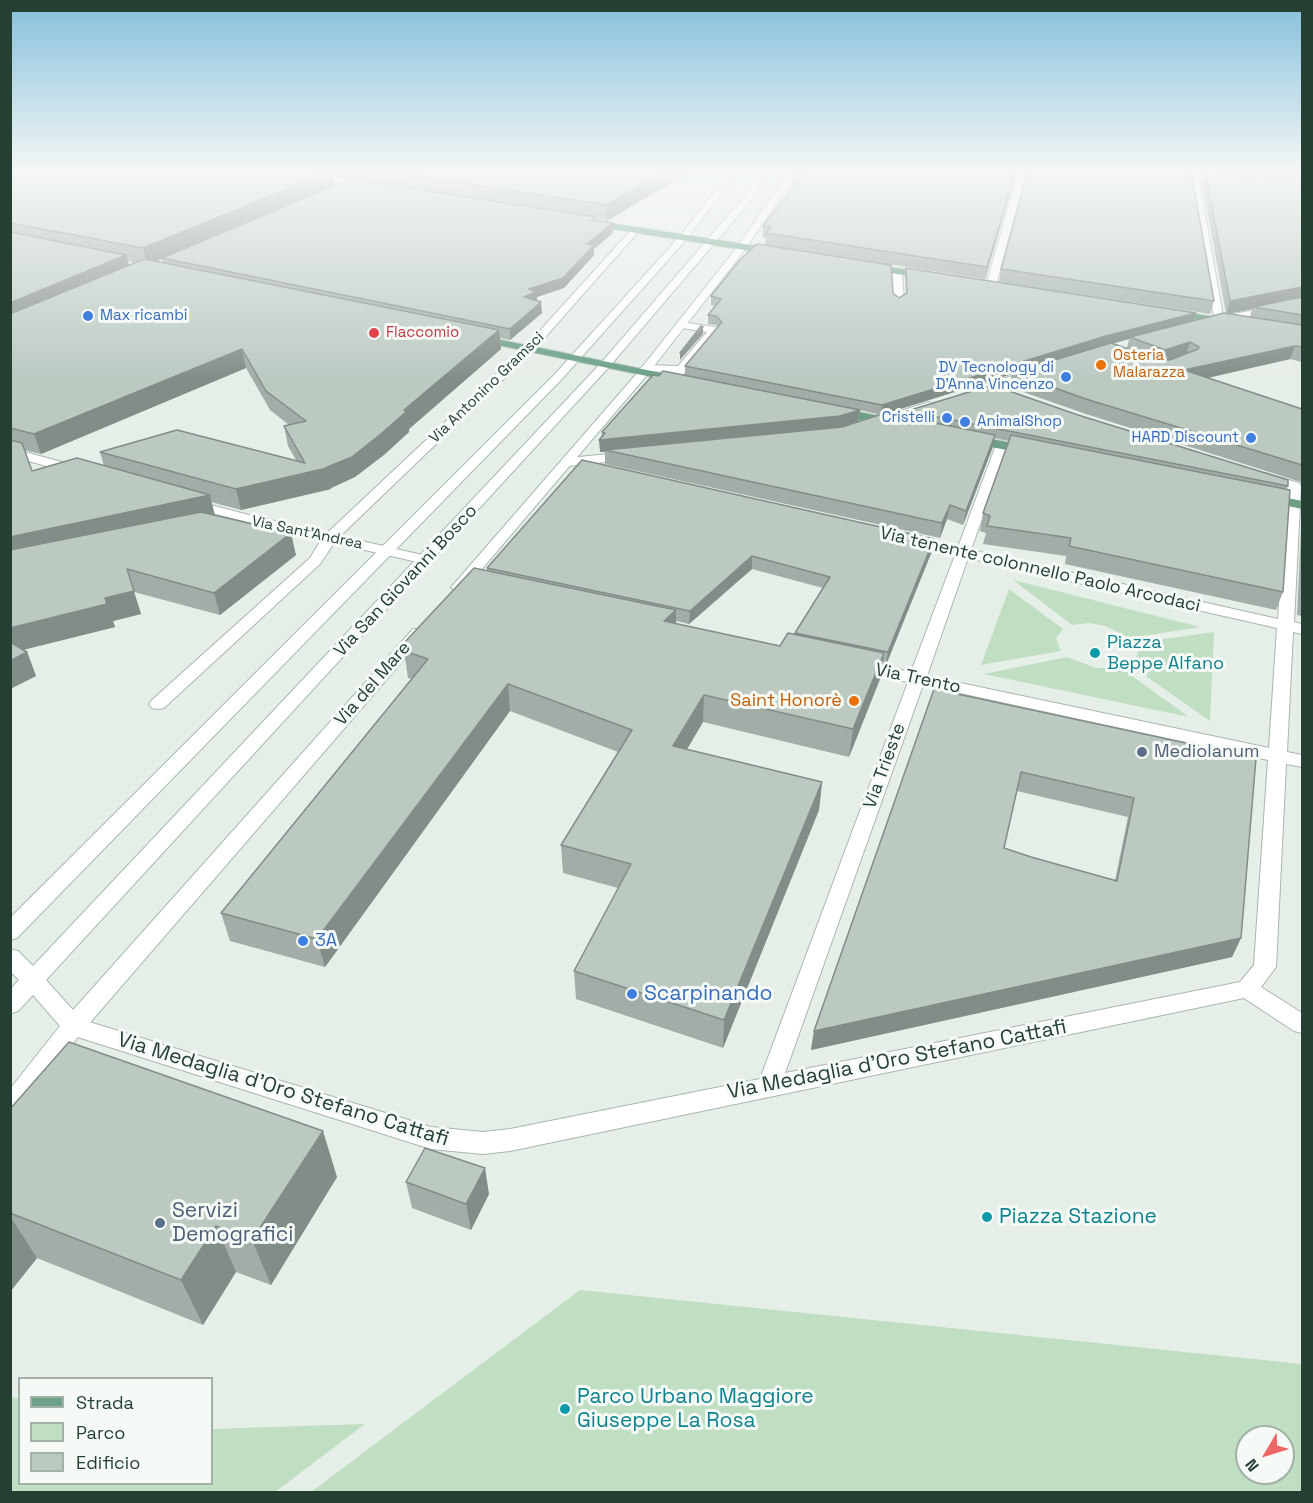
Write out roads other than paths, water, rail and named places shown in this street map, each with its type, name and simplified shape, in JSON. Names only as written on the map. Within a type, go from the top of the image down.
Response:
[{"type":"main road","points":[[699,240],[786,254]]},
{"type":"main road","points":[[853,264],[944,278]]},
{"type":"main road","points":[[980,284],[1003,287]]},
{"type":"main road","points":[[1162,312],[1251,326]]},
{"type":"main road","points":[[460,334],[574,359],[680,377]]},
{"type":"main road","points":[[825,409],[904,425]]},
{"type":"main road","points":[[958,436],[1048,454]]},
{"type":"main road","points":[[1257,496],[1297,504]]},
{"type":"street","name":"Via Antonino Gramsci","points":[[158,704],[315,561],[330,538],[529,349],[627,240]]},
{"type":"street","name":"Via San Giovanni Bosco","points":[[10,932],[574,359],[681,240]]},
{"type":"street","points":[[448,600],[568,462],[747,240]]},
{"type":"street","points":[[991,285],[1003,240]]},
{"type":"street","points":[[1205,240],[1219,321]]},
{"type":"street","name":"Via San Giovanni Bosco","points":[[10,1005],[426,560],[605,365],[712,242]]},
{"type":"street","points":[[897,271],[899,302]]},
{"type":"street","points":[[1186,329],[1302,304]]},
{"type":"street","points":[[680,325],[715,330],[680,377]]},
{"type":"street","points":[[958,397],[1048,368]]},
{"type":"street","points":[[990,387],[1010,394]]},
{"type":"street","points":[[861,427],[936,404]]},
{"type":"street","name":"Via Trieste","points":[[769,1086],[1002,445]]},
{"type":"street","points":[[10,452],[89,474]]},
{"type":"street","points":[[568,462],[639,454]]},
{"type":"street","points":[[568,462],[614,473]]},
{"type":"street","points":[[1249,472],[1294,486],[1297,504],[1284,625],[1265,968],[1247,989],[1302,1024]]},
{"type":"street","points":[[179,500],[246,519]]},
{"type":"street","name":"Via Sant'Andrea","points":[[213,526],[246,519],[426,560]]},
{"type":"street","name":"Via tenente colonnello Paolo Arcodaci","points":[[892,537],[1302,629]]},
{"type":"street","points":[[463,582],[486,587]]},
{"type":"street","name":"Via del Mare","points":[[10,1108],[73,1026],[433,617]]},
{"type":"street","name":"Via Trento","points":[[847,664],[1302,761]]},
{"type":"street","points":[[10,957],[73,1026]]},
{"type":"street","name":"Via Medaglia d'Oro Stefano Cattafi","points":[[73,1026],[431,1138],[483,1143],[510,1140],[1247,989]]},
{"type":"place","name":"Max ricambi","points":[[88,316]]},
{"type":"place","name":"Flaccomio","points":[[374,333]]},
{"type":"place","name":"Osteria Malarazza","points":[[1101,365]]},
{"type":"place","name":"DV Tecnology di D'Anna Vincenzo","points":[[1066,377]]},
{"type":"place","name":"Cristelli","points":[[947,418]]},
{"type":"place","name":"AnimalShop","points":[[965,422]]},
{"type":"place","name":"HARD Discount","points":[[1251,438]]},
{"type":"place","name":"Piazza Beppe Alfano","points":[[1095,653]]},
{"type":"place","name":"Saint Honorè","points":[[854,701]]},
{"type":"place","name":"Mediolanum","points":[[1142,752]]},
{"type":"place","name":"3A","points":[[303,941]]},
{"type":"place","name":"Scarpinando","points":[[632,994]]},
{"type":"place","name":"Piazza Stazione","points":[[987,1217]]},
{"type":"place","name":"Servizi Demografici","points":[[160,1223]]},
{"type":"place","name":"Parco Urbano Maggiore Giuseppe La Rosa","points":[[565,1409]]}]
